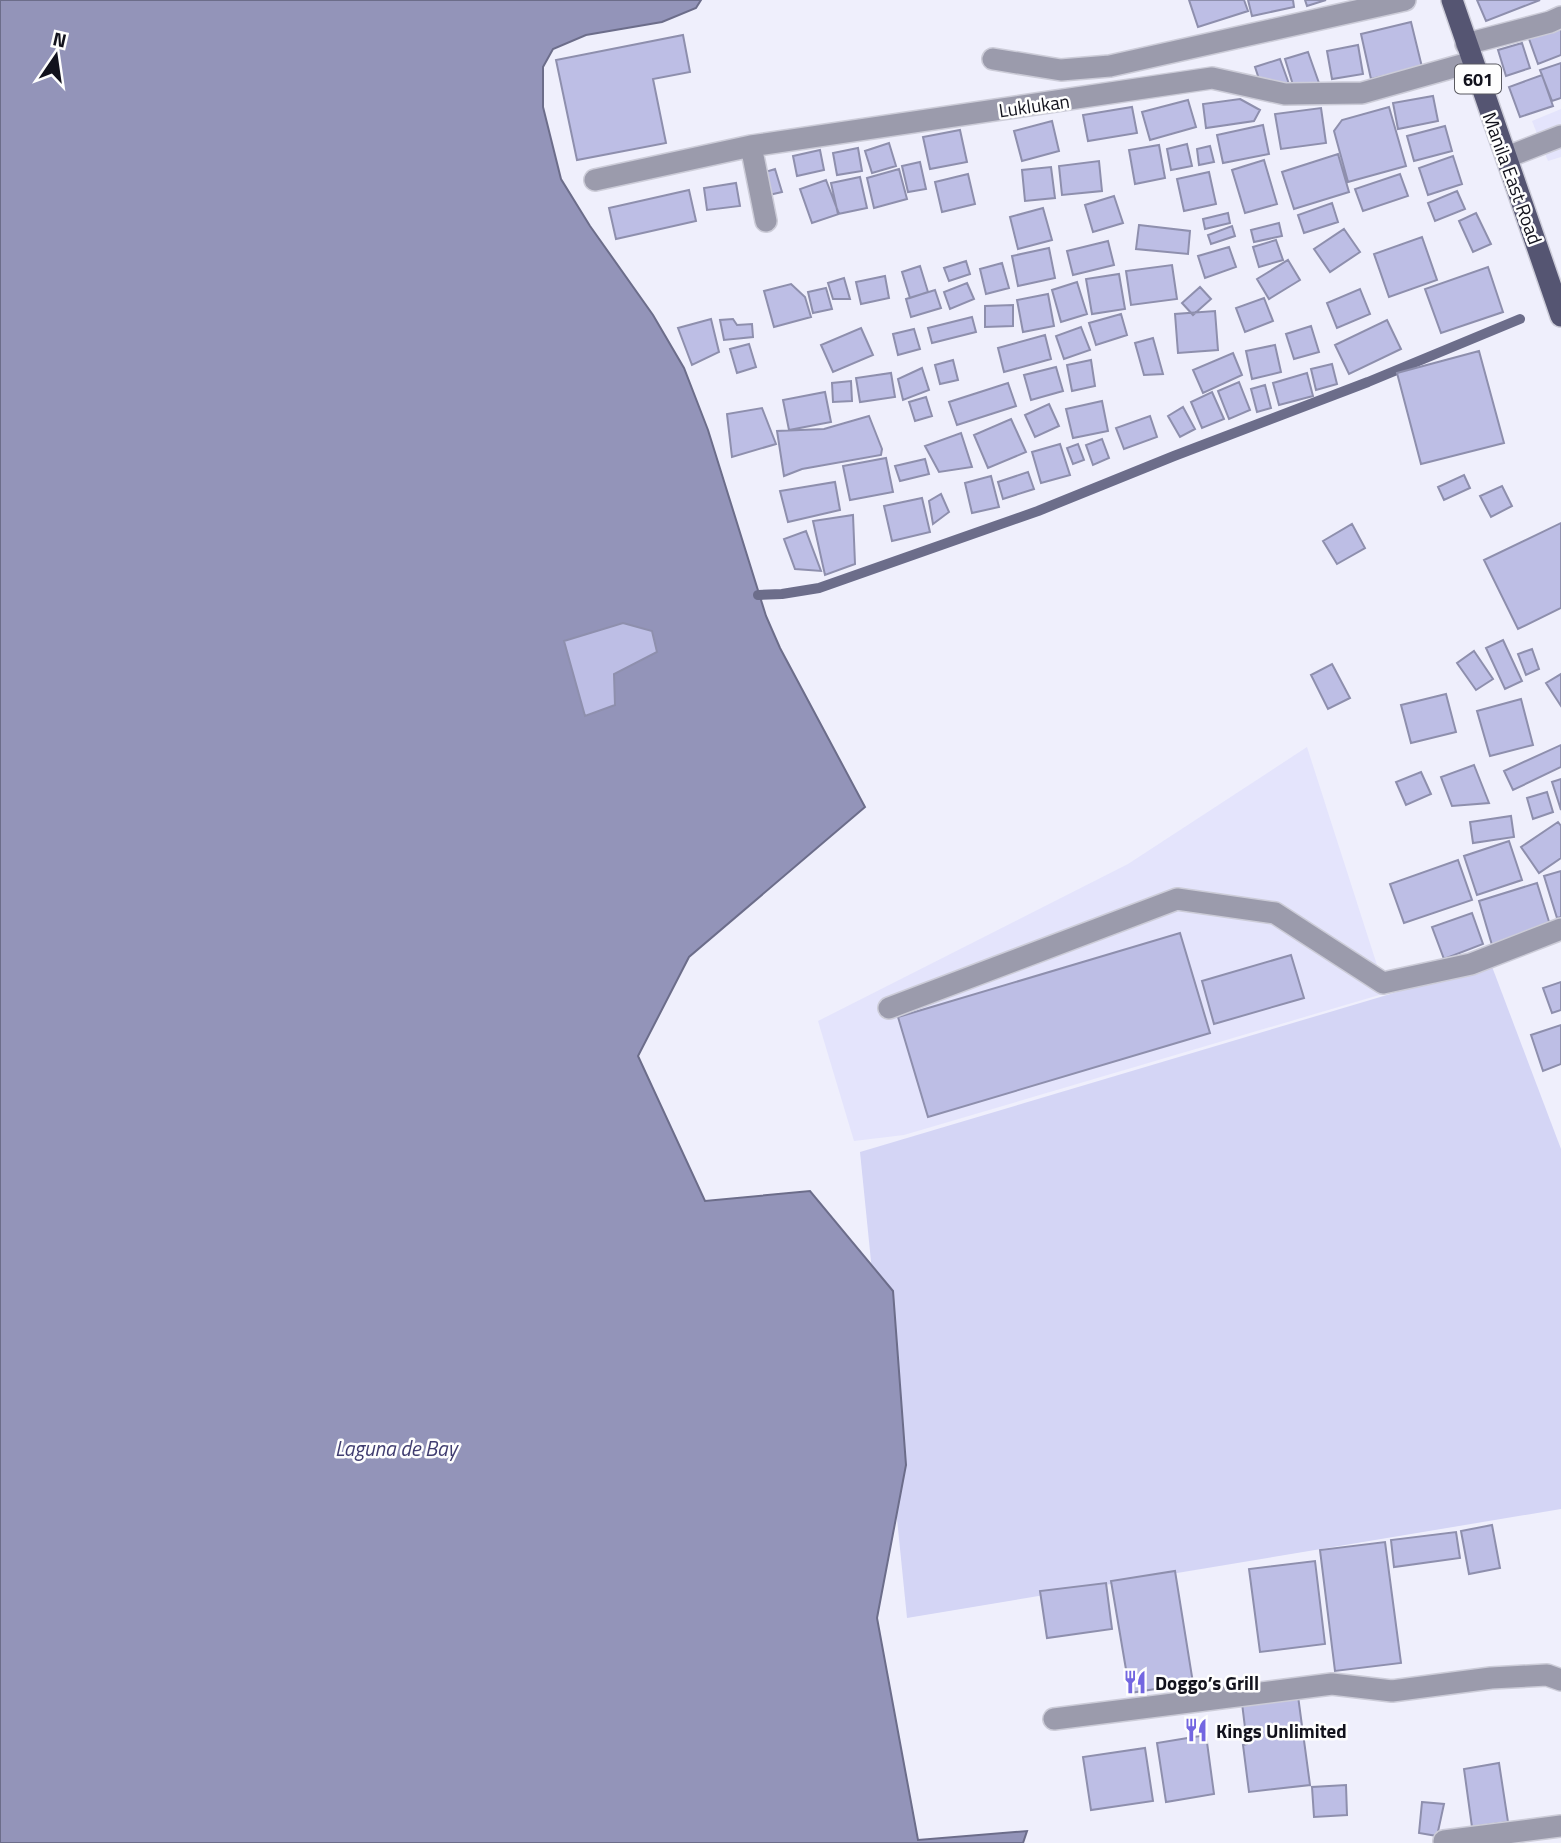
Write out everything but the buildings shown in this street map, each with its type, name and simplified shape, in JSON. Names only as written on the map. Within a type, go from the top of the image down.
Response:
[{"type":"main road","name":"Manila East Road","points":[[1452,0],[1561,316]]},
{"type":"street","points":[[993,59],[1061,70],[1111,66],[1405,0]]},
{"type":"street","name":"Luklukan","points":[[595,180],[751,146],[1212,78],[1285,94],[1362,93],[1561,17]]},
{"type":"street","points":[[1507,156],[1561,136]]},
{"type":"street","points":[[751,146],[765,221]]},
{"type":"street","points":[[889,1008],[1177,899],[1275,913],[1382,982],[1471,964],[1561,929]]},
{"type":"street","points":[[1054,1719],[1332,1684],[1392,1691],[1491,1678],[1546,1675],[1561,1679]]},
{"type":"street","points":[[1444,1841],[1561,1826]]},
{"type":"shaded area","points":[[1561,109],[1561,157],[1548,161],[1532,121]]},
{"type":"shaded area","points":[[1307,747],[1386,993],[904,1135],[854,1141],[818,1021],[1128,864]]},
{"type":"shaded area","points":[[1491,964],[1561,1149],[1561,1509],[907,1618],[860,1152]]},
{"type":"water","name":"Laguna de Bay","points":[[0,0],[701,0],[696,8],[662,22],[586,35],[553,49],[543,67],[543,107],[561,179],[590,226],[653,315],[684,368],[708,430],[766,616],[780,648],[865,807],[689,957],[638,1056],[705,1201],[810,1191],[893,1291],[906,1465],[877,1618],[918,1840],[1027,1831],[1023,1843],[0,1843]]},
{"type":"waterway","points":[[758,595],[819,588],[1038,511],[1368,382],[1520,319]]},
{"type":"place","name":"Doggo’s Grill","points":[[1135,1682]]},
{"type":"place","name":"Kings Unlimited","points":[[1196,1730]]}]
